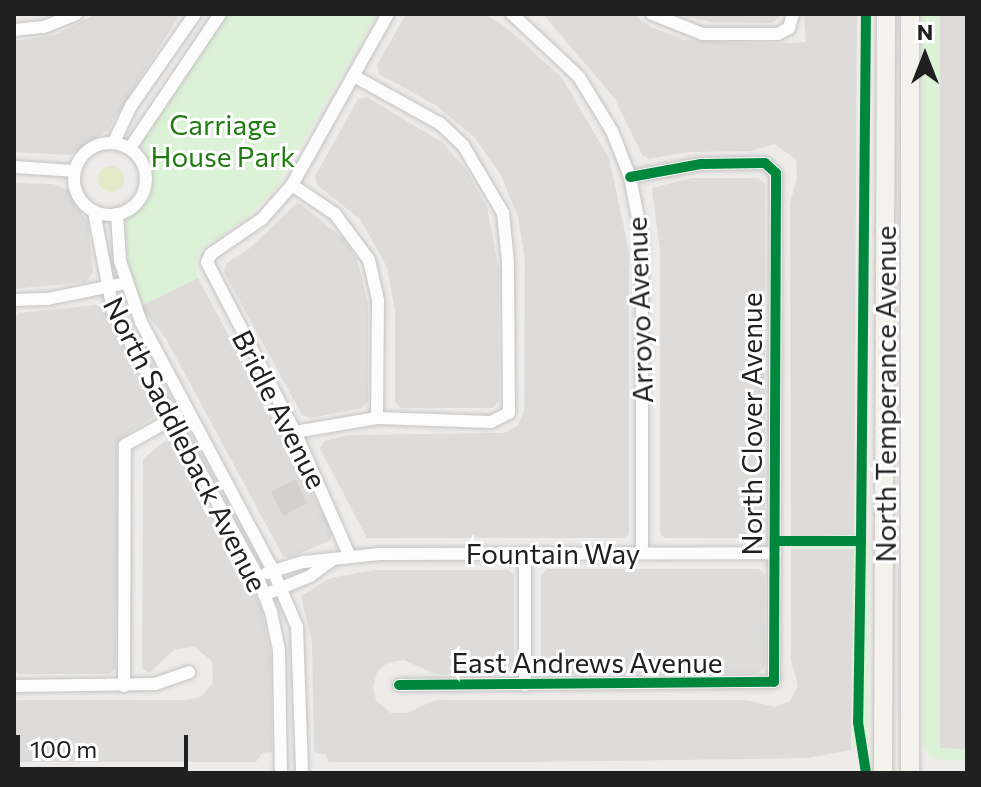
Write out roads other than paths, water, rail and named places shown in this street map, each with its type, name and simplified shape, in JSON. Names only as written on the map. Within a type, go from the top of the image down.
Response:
[{"type":"main road","name":"North Temperance Avenue","points":[[883,773],[886,14]]},
{"type":"main road","name":"North Temperance Avenue","points":[[910,14],[910,773]]},
{"type":"street","points":[[14,30],[44,27],[76,14]]},
{"type":"street","points":[[114,142],[131,106],[195,14]]},
{"type":"street","points":[[130,148],[220,14]]},
{"type":"street","points":[[377,418],[378,300],[369,260],[335,214],[292,185],[388,14]]},
{"type":"street","points":[[652,14],[703,34],[778,34],[789,28],[793,14]]},
{"type":"street","name":"Arroyo Avenue","points":[[516,15],[579,77],[612,131],[630,177],[642,238],[642,553]]},
{"type":"street","points":[[295,432],[377,418],[491,422],[509,413],[508,262],[503,213],[463,145],[439,123],[354,76]]},
{"type":"street","points":[[114,142],[130,148],[139,157],[147,181],[137,204],[117,214],[94,212],[78,197],[74,171],[90,148],[114,142]]},
{"type":"street","name":"North Clover Avenue","points":[[630,177],[701,164],[773,167],[774,682]]},
{"type":"street","points":[[14,167],[74,171]]},
{"type":"street","name":"Bridle Avenue","points":[[292,185],[262,219],[211,254],[207,262],[295,432],[350,557]]},
{"type":"street","name":"North Saddleback Avenue","points":[[94,212],[105,288],[170,420],[264,595],[279,650],[281,773]]},
{"type":"street","name":"North Saddleback Avenue","points":[[117,214],[125,283],[186,411],[273,570],[297,627],[302,773]]},
{"type":"street","points":[[14,300],[48,299],[125,283]]},
{"type":"street","points":[[124,686],[125,445],[186,411]]},
{"type":"street","points":[[525,553],[525,685]]},
{"type":"street","name":"Fountain Way","points":[[257,578],[273,570],[350,557],[775,553]]},
{"type":"street","name":"Fountain Way","points":[[264,595],[281,589],[332,560]]},
{"type":"street","points":[[14,686],[155,684],[189,672]]},
{"type":"street","name":"East Andrews Avenue","points":[[399,685],[774,682]]},
{"type":"park label","name":"Carriage House Park","points":[[223,140]]}]
